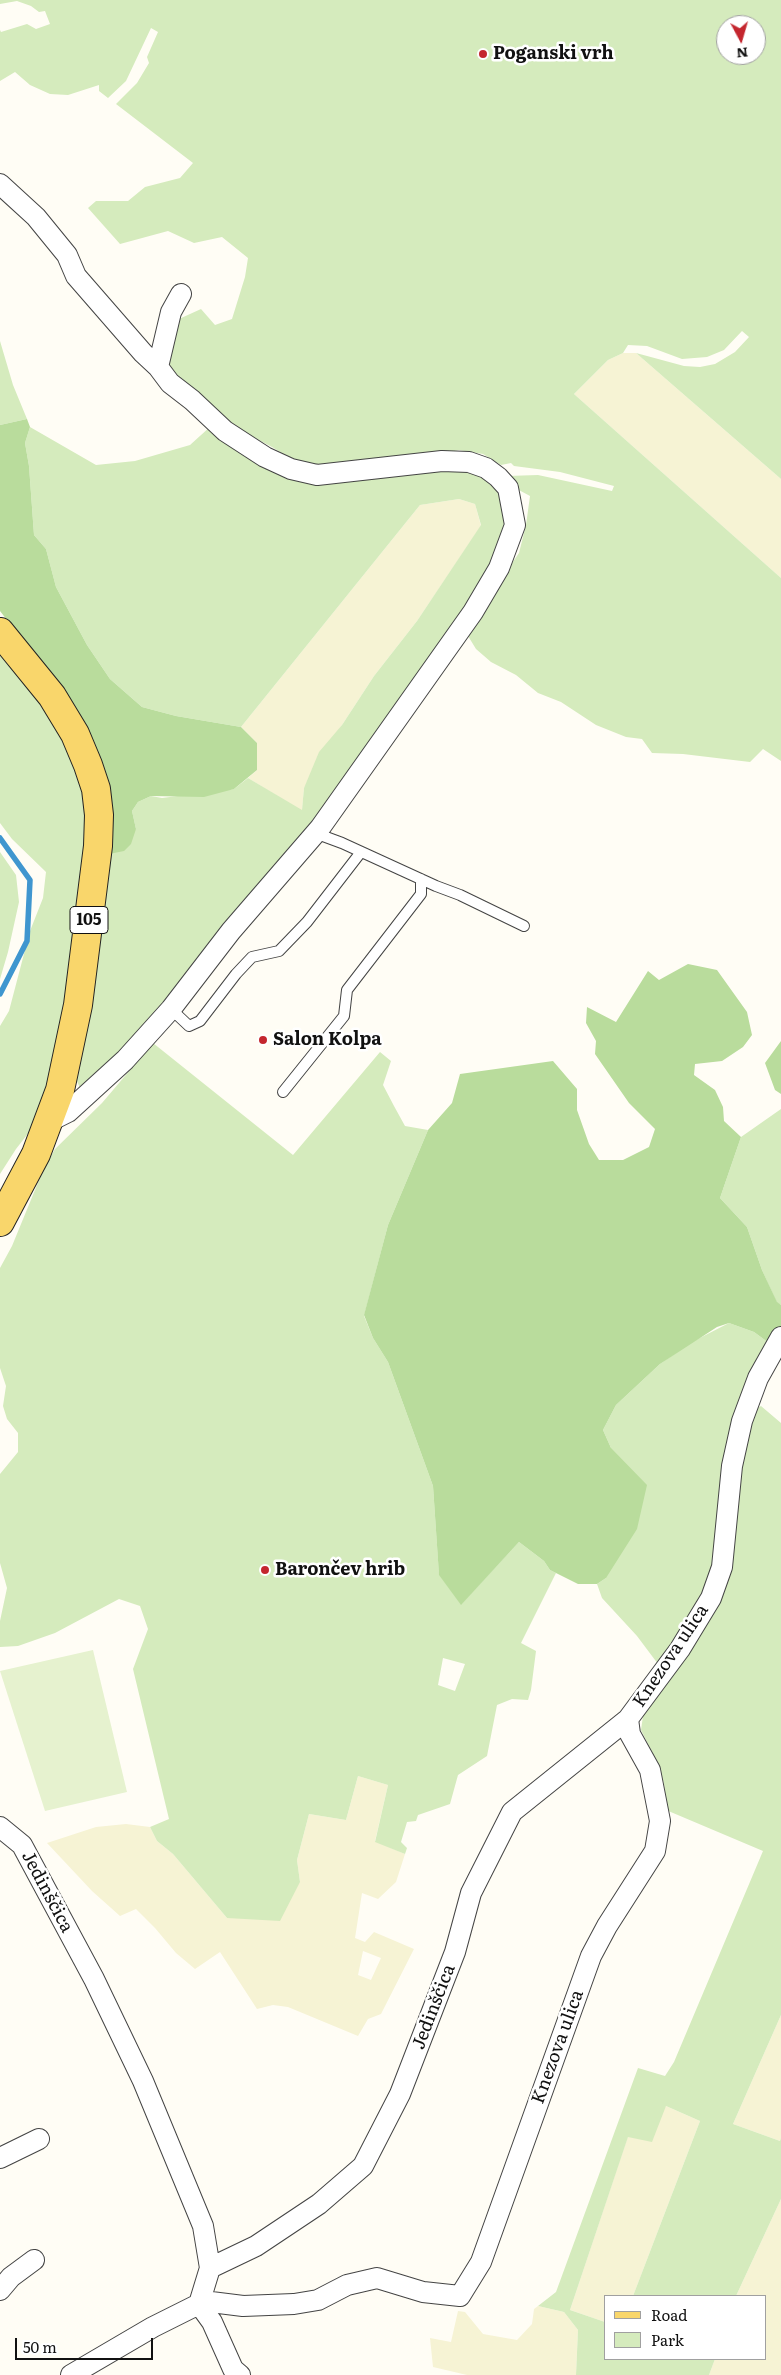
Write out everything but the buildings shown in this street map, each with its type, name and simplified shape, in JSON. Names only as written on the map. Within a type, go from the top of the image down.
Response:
[{"type":"main road","name":"105","points":[[0,632],[52,696],[75,734],[96,790],[99,815],[98,846],[78,1005],[60,1090],[36,1154],[0,1222]]},
{"type":"street","points":[[0,184],[36,217],[67,255],[76,276],[143,353],[158,367],[170,383],[192,400],[225,431],[265,457],[291,468],[317,475],[442,461],[469,462],[486,468],[498,476],[508,488],[515,525],[499,568],[473,612],[315,833],[231,931],[171,1009],[125,1060],[68,1112],[48,1122]]},
{"type":"street","points":[[158,367],[171,312],[181,294]]},
{"type":"street","name":"Knezova ulica","points":[[199,2304],[211,2302],[243,2306],[294,2304],[318,2300],[347,2285],[377,2278],[423,2292],[460,2296],[481,2262],[591,1956],[607,1926],[655,1851],[660,1821],[650,1770],[630,1734],[628,1719],[680,1648],[711,1598],[722,1567],[732,1466],[742,1421],[758,1378],[781,1337]]},
{"type":"street","name":"Jedinščica","points":[[210,2268],[256,2246],[319,2204],[364,2166],[404,2085],[455,1952],[471,1893],[512,1812],[628,1719]]},
{"type":"street","name":"Jedinščica","points":[[0,1827],[22,1845],[94,1979],[142,2081],[203,2226],[210,2268],[199,2304]]},
{"type":"street","points":[[0,2158],[39,2139]]},
{"type":"street","points":[[0,2290],[11,2277],[34,2260]]},
{"type":"street","points":[[71,2375],[153,2327],[199,2304],[212,2322],[233,2369],[240,2375]]},
{"type":"lane","points":[[315,833],[460,895],[524,926]]},
{"type":"lane","points":[[171,1009],[189,1026],[200,1021],[236,974],[252,958],[279,951],[307,922],[361,852]]},
{"type":"lane","points":[[283,1092],[344,1016],[347,990],[421,894],[421,879]]},
{"type":"shaded area","points":[[623,353],[636,353],[781,479],[781,578],[574,394],[608,360]]},
{"type":"shaded area","points":[[459,499],[475,504],[481,526],[417,621],[374,676],[342,725],[304,788],[302,811],[248,778],[257,770],[257,743],[241,727],[420,505]]},
{"type":"shaded area","points":[[358,1776],[388,1785],[375,1841],[405,1854],[396,1882],[378,1899],[362,1893],[355,1938],[365,1942],[374,1932],[414,1949],[381,2014],[368,2019],[358,2036],[288,2007],[273,2005],[257,2009],[220,1952],[195,1969],[176,1953],[136,1909],[120,1916],[92,1891],[47,1843],[96,1827],[126,1824],[150,1827],[157,1841],[173,1854],[227,1918],[300,1882],[297,1860],[309,1814],[346,1820]],"holes":[[[363,1951],[381,1958],[371,1980],[358,1975]]]},
{"type":"shaded area","points":[[781,2015],[781,2138],[780,2141],[733,2124]]},
{"type":"shaded area","points":[[666,2106],[700,2121],[633,2295],[604,2295],[604,2322],[570,2310],[628,2136]]},
{"type":"shaded area","points":[[781,2199],[781,2375],[709,2375],[715,2360],[766,2360],[766,2295],[736,2295]]},
{"type":"shaded area","points":[[538,2306],[564,2312],[578,2330],[576,2375],[467,2375],[433,2367],[430,2338],[451,2342],[458,2311],[465,2312],[483,2334],[517,2340],[532,2324],[534,2309]]},
{"type":"green space","points":[[0,0],[781,0],[781,479],[636,353],[684,366],[700,367],[715,364],[735,352],[749,337],[742,331],[724,350],[707,357],[682,359],[647,346],[628,345],[623,353],[608,360],[574,394],[781,578],[781,761],[763,749],[750,762],[683,754],[652,753],[642,739],[626,737],[596,725],[561,702],[538,693],[516,675],[491,662],[476,649],[465,631],[519,553],[526,525],[530,496],[517,489],[507,476],[538,475],[612,491],[614,486],[560,472],[514,466],[511,463],[501,465],[483,454],[459,450],[425,457],[318,466],[299,464],[272,447],[228,424],[171,374],[168,362],[179,319],[201,309],[215,325],[232,319],[245,277],[248,258],[222,237],[194,243],[168,231],[120,244],[88,208],[96,201],[128,201],[145,187],[180,178],[193,163],[116,104],[137,83],[149,63],[147,57],[158,32],[151,28],[126,81],[108,98],[99,91],[99,85],[68,95],[50,94],[30,85],[15,72],[0,81],[0,30],[1,32],[27,24],[36,29],[50,24],[45,11],[39,12],[31,6],[17,1],[0,4]]},
{"type":"green space","points":[[0,341],[13,385],[27,419],[0,425]]},
{"type":"green space","points":[[27,419],[30,427],[25,443],[29,466],[34,535],[46,549],[56,587],[87,645],[110,679],[142,707],[176,716],[241,727],[257,743],[257,770],[234,789],[204,797],[151,796],[138,802],[132,811],[136,829],[131,844],[124,851],[109,854],[51,677],[0,611],[0,425]]},
{"type":"green space","points":[[211,426],[341,482],[458,469],[479,473],[504,495],[507,526],[483,587],[319,820],[156,1016],[99,1080],[80,1088],[76,1079],[109,854],[136,829],[132,811],[138,802],[151,796],[162,798],[234,789],[248,778],[302,810],[304,788],[319,752],[342,725],[374,676],[417,621],[481,525],[475,504],[459,499],[420,505],[241,727],[176,716],[142,707],[110,679],[87,645],[56,587],[46,549],[34,535],[29,466],[25,443],[30,427],[96,465],[135,461],[190,445]]},
{"type":"green space","points":[[0,647],[42,700],[74,755],[86,797],[90,828],[77,940],[44,1113],[16,1149],[0,1174],[0,1026],[9,1011],[30,931],[43,898],[46,872],[12,839],[0,823]]},
{"type":"green space","points":[[0,852],[16,875],[19,902],[0,979]]},
{"type":"green space","points":[[688,964],[717,970],[747,1012],[752,1035],[743,1047],[722,1061],[695,1064],[694,1075],[715,1090],[723,1107],[724,1121],[741,1137],[720,1198],[747,1227],[762,1270],[777,1302],[781,1305],[781,1329],[769,1343],[754,1332],[729,1323],[717,1327],[660,1364],[616,1405],[603,1430],[611,1448],[647,1485],[637,1529],[606,1578],[597,1584],[578,1584],[550,1570],[544,1561],[519,1542],[461,1605],[439,1575],[433,1486],[388,1362],[373,1338],[364,1315],[388,1225],[428,1130],[452,1103],[460,1074],[553,1061],[577,1089],[577,1110],[589,1144],[599,1160],[623,1160],[649,1147],[655,1129],[629,1103],[595,1054],[596,1041],[586,1023],[587,1007],[616,1022],[648,971],[659,980]]},
{"type":"green space","points":[[781,1041],[781,1094],[775,1090],[765,1063]]},
{"type":"green space","points":[[153,1043],[293,1155],[380,1052],[391,1061],[383,1085],[394,1106],[405,1126],[428,1130],[388,1225],[364,1316],[373,1338],[388,1362],[433,1486],[439,1574],[461,1604],[519,1542],[544,1561],[550,1570],[556,1573],[521,1643],[536,1651],[528,1700],[512,1699],[497,1705],[487,1756],[458,1775],[450,1804],[418,1815],[416,1821],[407,1822],[401,1842],[407,1848],[405,1854],[375,1842],[388,1785],[358,1776],[346,1820],[309,1814],[297,1860],[300,1882],[280,1921],[227,1918],[173,1854],[157,1841],[150,1827],[169,1819],[133,1669],[148,1629],[140,1606],[119,1599],[55,1633],[18,1646],[0,1647],[0,1621],[7,1588],[0,1563],[0,1474],[18,1452],[18,1433],[7,1419],[3,1406],[6,1386],[0,1368],[0,1268],[12,1246],[44,1168],[55,1149],[102,1103]],"holes":[[[443,1658],[465,1664],[455,1691],[438,1685]]]},
{"type":"green space","points":[[781,1109],[781,1305],[777,1303],[762,1270],[747,1227],[720,1198],[741,1137]]},
{"type":"green space","points":[[729,1323],[754,1332],[769,1343],[716,1567],[698,1606],[661,1668],[637,1636],[602,1598],[597,1584],[606,1578],[611,1448],[603,1430],[616,1405],[660,1364],[690,1343]]},
{"type":"green space","points":[[761,1406],[781,1423],[781,2015],[733,2124],[780,2141],[781,2138],[781,2199],[736,2295],[633,2295],[700,2121],[666,2106],[652,2142],[628,2137],[570,2310],[604,2322],[604,2360],[715,2360],[709,2375],[576,2375],[578,2330],[564,2312],[538,2306],[556,2292],[638,2068],[665,2076],[674,2062],[763,1851],[666,1810],[664,1784],[659,1766],[641,1730],[643,1716],[695,1638],[741,1455],[755,1409]]},
{"type":"green space","points":[[93,1650],[127,1792],[45,1811],[0,1671]]},
{"type":"waterway","points":[[0,838],[30,880],[27,941],[0,994]]},
{"type":"place","name":"Poganski vrh","points":[[483,54]]},
{"type":"place","name":"Salon Kolpa","points":[[263,1040]]},
{"type":"place","name":"Barončev hrib","points":[[265,1570]]}]
